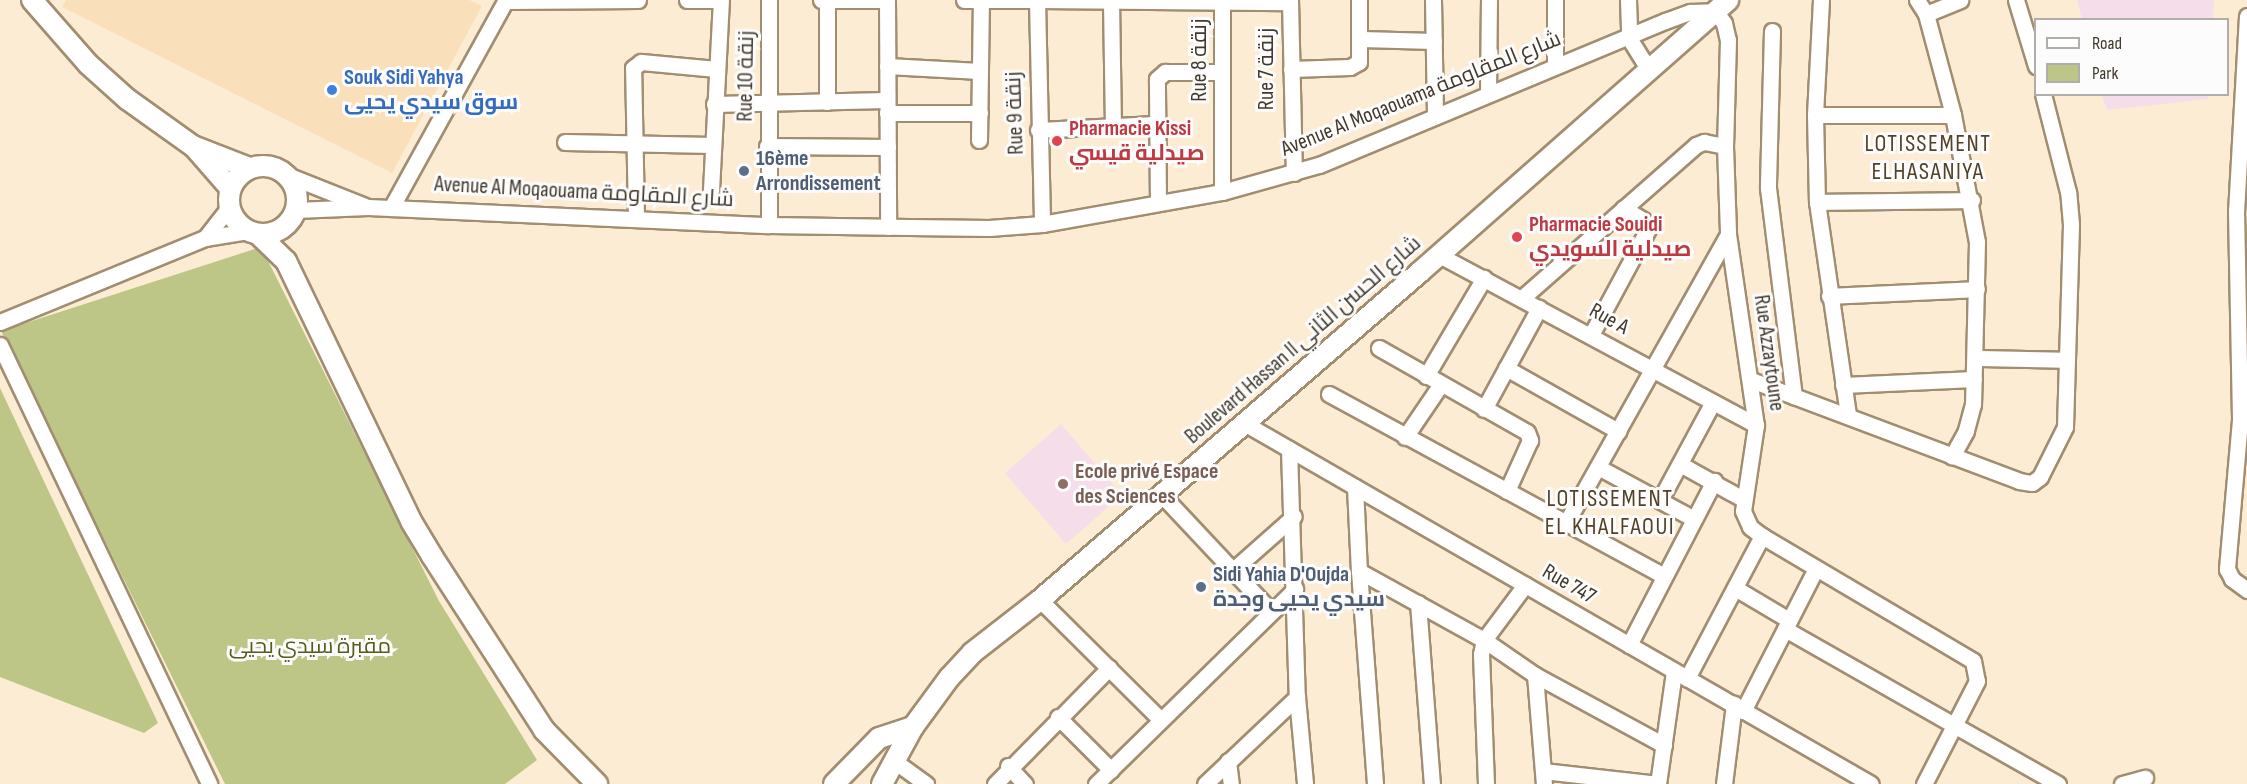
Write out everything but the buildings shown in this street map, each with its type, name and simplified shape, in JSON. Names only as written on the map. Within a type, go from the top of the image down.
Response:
[{"type":"main road","points":[[38,3],[106,81],[193,146],[249,168],[267,165],[287,175],[296,189],[286,261]]},
{"type":"main road","name":"Boulevard Hassan II شارع الحسن الثاني","points":[[882,784],[893,760],[913,728],[949,678],[972,654],[1040,600],[1439,255],[1721,5]]},
{"type":"main road","points":[[193,146],[230,198],[236,222],[253,232],[286,261],[411,521],[544,730],[597,784]]},
{"type":"main road","points":[[230,198],[249,168]]},
{"type":"main road","points":[[253,232],[275,231],[292,215]]},
{"type":"main road","points":[[834,784],[879,738],[913,728]]},
{"type":"street","points":[[391,208],[506,1],[638,0]]},
{"type":"street","points":[[687,0],[721,0],[711,190]]},
{"type":"street","name":"Rue 10 زنقة","points":[[769,0],[767,146],[769,225]]},
{"type":"street","points":[[821,0],[886,0],[888,227]]},
{"type":"street","points":[[826,102],[827,0]]},
{"type":"street","points":[[964,0],[981,2],[1037,0],[1290,1]]},
{"type":"street","name":"Rue 9 زنقة","points":[[1037,0],[1038,130],[1042,224]]},
{"type":"street","points":[[1291,69],[1350,67],[1359,62],[1361,39],[1359,0]]},
{"type":"street","points":[[1433,0],[1435,115]]},
{"type":"street","points":[[1488,93],[1489,0]]},
{"type":"street","points":[[1555,0],[1555,65]]},
{"type":"street","points":[[1628,0],[1629,38],[1648,70]]},
{"type":"street","points":[[1821,0],[1815,115],[1817,202],[1848,416]]},
{"type":"street","points":[[1917,0],[1926,14],[1953,115],[1972,200],[1977,242],[1975,358],[1971,417],[1952,456]]},
{"type":"street","points":[[1926,14],[1960,0]]},
{"type":"street","points":[[2016,0],[2034,59]]},
{"type":"street","points":[[1111,1],[1113,126]]},
{"type":"street","name":"Rue 8 زنقة","points":[[1222,1],[1222,192]]},
{"type":"street","name":"Rue 7 زنقة","points":[[1290,1],[1294,172]]},
{"type":"street","points":[[979,140],[981,2]]},
{"type":"street","name":"Avenue Al Moqaouama شارع المقاومة","points":[[292,215],[368,207],[769,225],[989,228],[1042,224],[1222,192],[1294,172],[1690,12],[1721,5]]},
{"type":"street","name":"Rue Azzaytoune","points":[[1721,5],[1728,40],[1725,146],[1728,234],[1756,425],[1743,499],[1744,520],[1762,536],[1815,570],[1973,661],[1977,681],[1924,784]]},
{"type":"street","points":[[2247,16],[2236,210],[2243,418],[2227,569],[2232,579],[2247,590]]},
{"type":"street","points":[[1772,31],[1768,188],[1794,396]]},
{"type":"street","points":[[1361,39],[1434,41]]},
{"type":"street","points":[[636,218],[635,65],[717,69]]},
{"type":"street","points":[[887,66],[980,71]]},
{"type":"street","points":[[1158,203],[1159,75],[1222,72]]},
{"type":"street","points":[[1751,380],[2027,484],[2040,477],[2065,427],[2071,224],[2068,192],[2044,96]]},
{"type":"street","points":[[714,104],[826,102],[981,113]]},
{"type":"street","points":[[1815,115],[1953,115]]},
{"type":"street","points":[[1038,130],[1157,124]]},
{"type":"street","points":[[565,142],[712,145]]},
{"type":"street","points":[[1522,298],[1696,145],[1704,142],[1725,146]]},
{"type":"street","points":[[767,146],[888,147]]},
{"type":"street","name":"Avenue Al Moqaouama شارع المقاومة","points":[[287,175],[368,207]]},
{"type":"street","points":[[205,238],[230,198]]},
{"type":"street","points":[[1817,202],[1972,200]]},
{"type":"street","points":[[1591,335],[1648,229],[1643,219],[1623,208]]},
{"type":"street","points":[[0,322],[205,238],[253,232]]},
{"type":"street","points":[[1566,523],[1728,234]]},
{"type":"street","name":"Rue A","points":[[1439,255],[1756,425]]},
{"type":"street","points":[[1426,376],[1484,278]]},
{"type":"street","points":[[1829,296],[1977,289]]},
{"type":"street","points":[[1484,409],[1539,308]]},
{"type":"street","points":[[0,345],[209,784]]},
{"type":"street","points":[[1379,348],[1529,435],[1530,440],[1507,491]]},
{"type":"street","points":[[1975,358],[2067,360]]},
{"type":"street","points":[[1506,368],[1618,431]]},
{"type":"street","points":[[1843,385],[1974,378]]},
{"type":"street","points":[[1405,437],[1441,384]]},
{"type":"street","points":[[1329,394],[1663,575]]},
{"type":"street","points":[[1660,501],[1713,402]]},
{"type":"street","name":"Rue 747","points":[[1244,423],[1871,784]]},
{"type":"street","points":[[1289,449],[1294,516],[1297,698],[1305,784]]},
{"type":"street","points":[[1680,464],[1743,499]]},
{"type":"street","points":[[1598,466],[1694,519]]},
{"type":"street","points":[[1629,645],[1663,575],[1714,481]]},
{"type":"street","points":[[1355,487],[1375,784]]},
{"type":"street","points":[[1161,494],[1271,611]]},
{"type":"street","points":[[1233,570],[1294,516]]},
{"type":"street","points":[[1535,675],[1543,778],[1658,784],[1664,745],[1680,675],[1735,588],[1762,536]]},
{"type":"street","points":[[1724,784],[1739,708],[1815,570]]},
{"type":"street","points":[[1359,571],[1484,640],[1535,675],[1664,745]]},
{"type":"street","points":[[1486,784],[1481,654],[1484,640],[1525,585]]},
{"type":"street","points":[[1735,588],[1787,624],[1954,725],[2058,784]]},
{"type":"street","points":[[1096,784],[1295,589]]},
{"type":"street","points":[[1040,600],[1161,720]]},
{"type":"street","points":[[1418,603],[1432,784]]},
{"type":"street","points":[[995,784],[1008,766],[1109,668]]},
{"type":"street","points":[[1205,784],[1297,698]]},
{"type":"street","points":[[1058,717],[1111,770]]},
{"type":"street","points":[[893,760],[926,784]]},
{"type":"street","points":[[1228,761],[1231,784]]},
{"type":"street","points":[[1008,766],[1025,784]]},
{"type":"street","points":[[2122,784],[2145,778]]},
{"type":"shaded area","name":"Souk Sidi Yahya سوق سيدي يحيى","points":[[66,0],[469,0],[482,6],[392,173],[62,7]]},
{"type":"shaded area","points":[[2077,0],[2214,0],[2213,18],[2082,18]]},
{"type":"shaded area","points":[[2103,96],[2208,96],[2208,99],[2107,110]]},
{"type":"shaded area","name":"Ecole privé Espace des Sciences","points":[[1061,424],[1122,495],[1066,544],[1005,473]]},
{"type":"green space","name":"مقبرة سيدي يحيى","points":[[261,247],[439,601],[537,760],[505,784],[225,784],[1,331]]},
{"type":"green space","points":[[0,388],[158,723],[144,733],[0,677]]},
{"type":"place","name":"Souk Sidi Yahya سوق سيدي يحيى","points":[[332,90]]},
{"type":"place","name":"Pharmacie Kissi صيدلية قيسي","points":[[1057,141]]},
{"type":"place","name":"16ème Arrondissement","points":[[744,171]]},
{"type":"place","name":"Pharmacie Souidi صيدلية السويدي","points":[[1517,237]]},
{"type":"place","name":"Ecole privé Espace des Sciences","points":[[1063,484]]},
{"type":"place","name":"Sidi Yahia D'Oujda سيدي يحيى وجدة","points":[[1201,587]]},
{"type":"district","name":"LOTISSEMENT ELHASANIYA","points":[[1928,158]]},
{"type":"district","name":"LOTISSEMENT EL KHALFAOUI","points":[[1610,513]]}]
